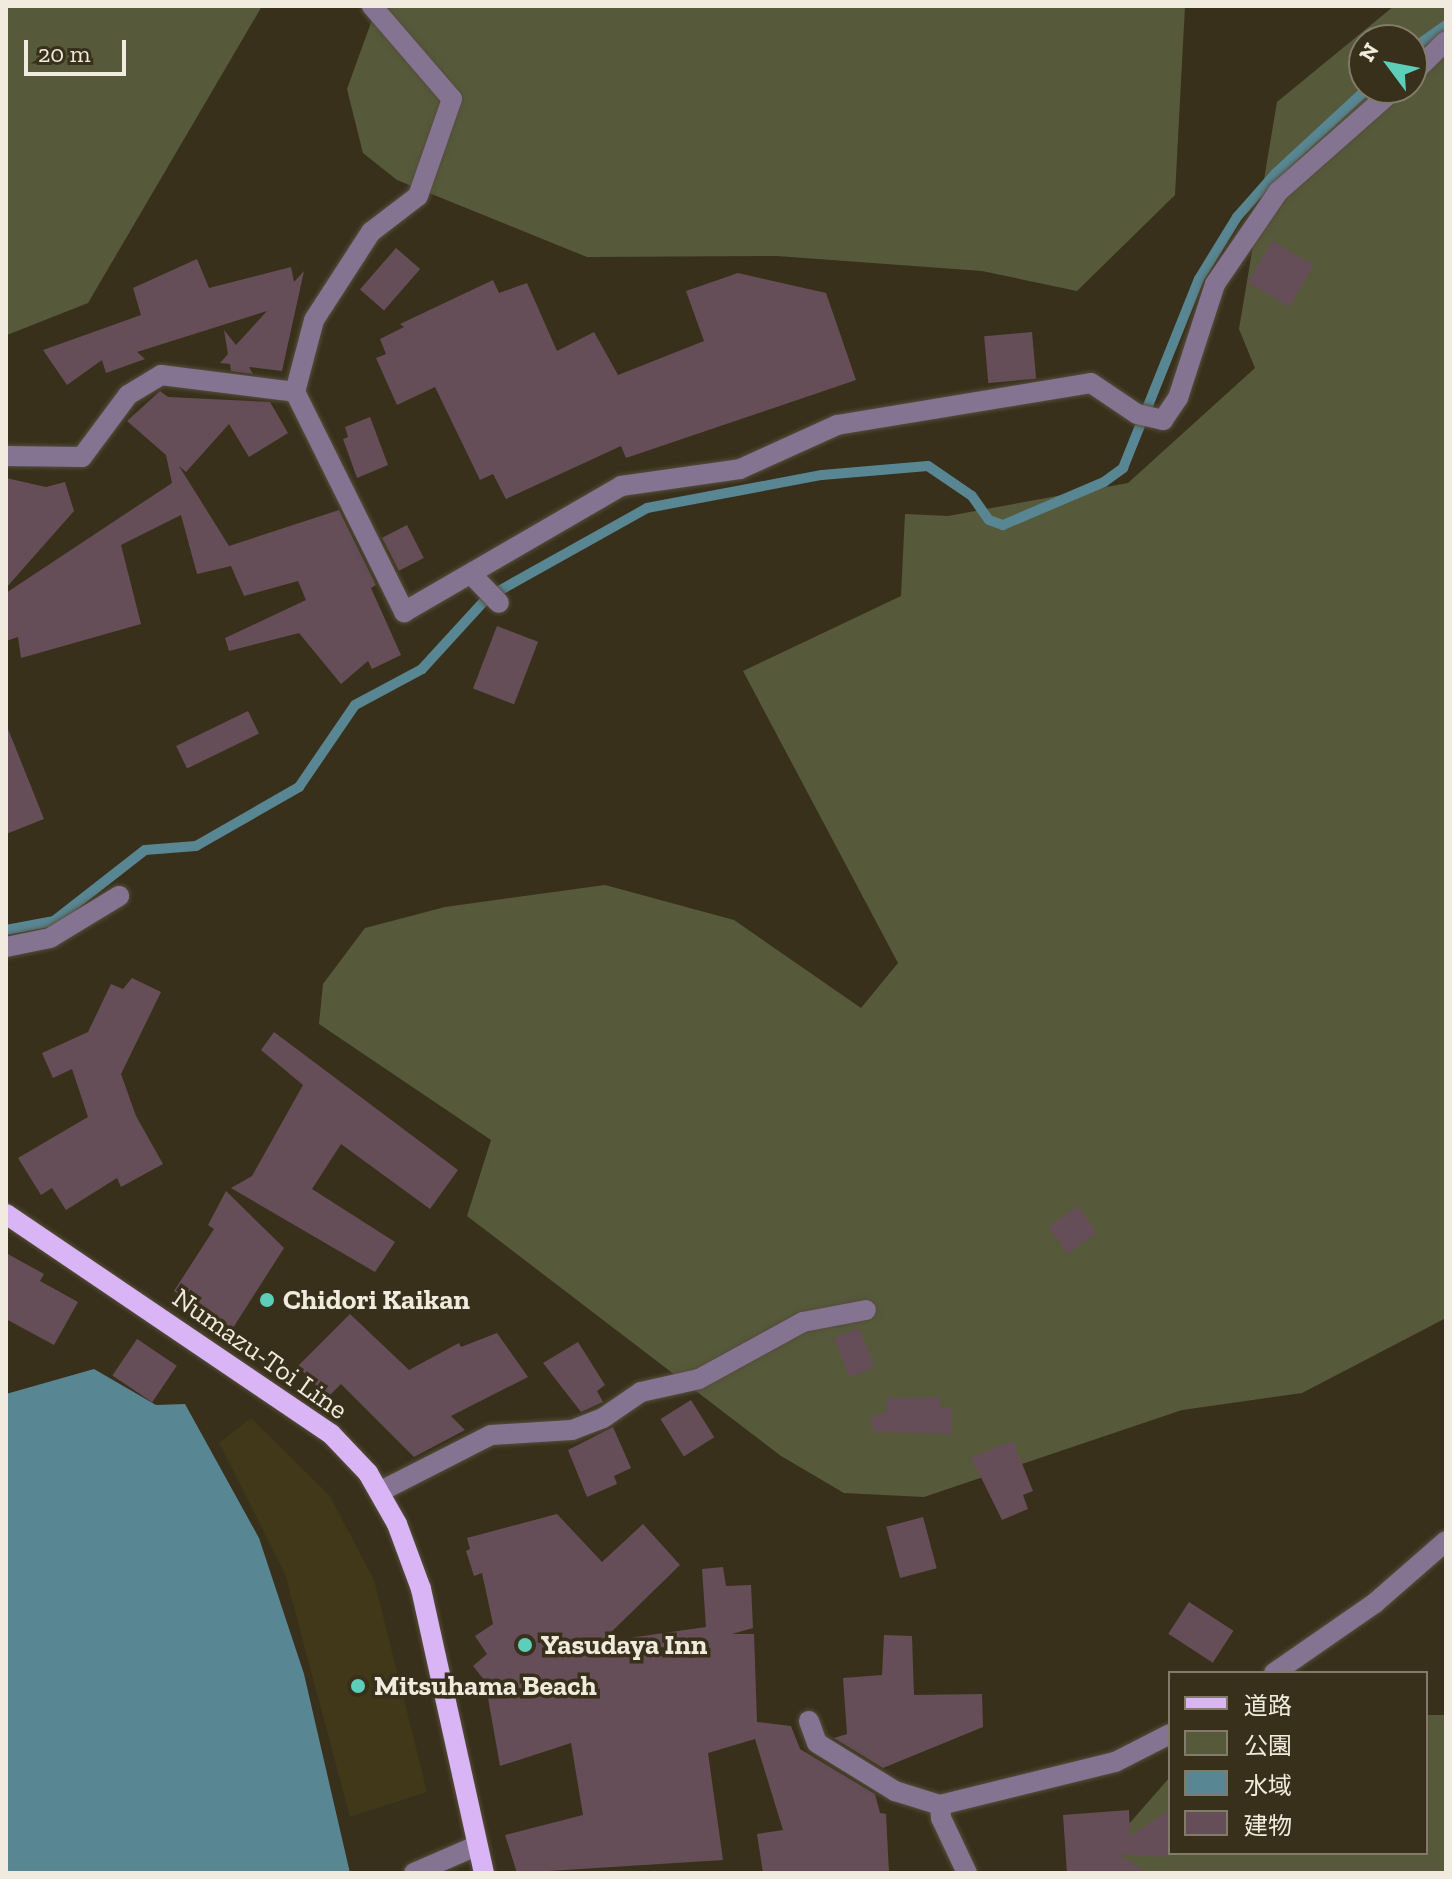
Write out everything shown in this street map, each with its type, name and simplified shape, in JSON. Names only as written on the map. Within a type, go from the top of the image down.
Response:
[{"type":"main road","name":"Numazu-Toi Line","points":[[6,1214],[331,1434],[381,1491],[421,1589],[484,1873]]},
{"type":"street","points":[[372,6],[452,99],[418,196],[371,232],[314,320],[295,392],[404,612],[473,576],[621,486],[740,469],[837,425],[1091,383],[1137,414],[1160,419],[1178,398],[1215,284],[1278,192],[1378,104]]},
{"type":"street","points":[[1428,58],[1444,43]]},
{"type":"street","points":[[6,456],[82,457],[128,395],[161,375],[295,392]]},
{"type":"street","points":[[473,576],[499,603]]},
{"type":"street","points":[[6,947],[50,938],[119,896]]},
{"type":"street","points":[[381,1491],[491,1435],[572,1430],[603,1418],[641,1392],[699,1379],[803,1322],[866,1310]]},
{"type":"street","points":[[1277,1671],[1375,1603],[1446,1541]]},
{"type":"street","points":[[809,1721],[817,1743],[895,1791],[940,1805],[1115,1762],[1168,1735]]},
{"type":"street","points":[[940,1805],[941,1818],[967,1873]]},
{"type":"street","points":[[414,1873],[476,1846]]},
{"type":"green space","points":[[6,6],[262,6],[88,303],[7,335]]},
{"type":"green space","points":[[377,6],[1185,6],[1175,195],[1077,291],[982,271],[777,256],[587,257],[397,180],[363,153],[347,89]]},
{"type":"green space","points":[[1394,6],[1446,6],[1446,1318],[1302,1393],[1182,1410],[924,1497],[844,1493],[781,1456],[467,1216],[491,1140],[319,1024],[323,984],[365,928],[445,907],[605,885],[734,920],[861,1008],[898,963],[743,671],[901,596],[905,514],[948,516],[1128,483],[1255,368],[1239,329],[1277,102],[1348,44],[1348,104],[1428,104],[1428,24],[1372,24]]},
{"type":"green space","points":[[1428,1715],[1446,1715],[1446,1873],[1086,1873],[1168,1779],[1168,1855],[1428,1855]]},
{"type":"sand","name":"Mitsuhama Beach","points":[[251,1418],[330,1496],[374,1580],[427,1792],[350,1817],[285,1574],[219,1443]]},
{"type":"water","points":[[94,1369],[156,1405],[185,1404],[259,1538],[304,1674],[350,1873],[6,1873],[6,1394]]},
{"type":"building","points":[[1272,241],[1314,265],[1290,307],[1248,283]]},
{"type":"building","points":[[396,248],[420,269],[384,311],[360,290]]},
{"type":"building","points":[[197,259],[209,288],[291,267],[294,282],[304,271],[282,371],[249,367],[253,374],[231,371],[230,364],[220,363],[228,354],[224,330],[236,345],[267,311],[137,352],[145,359],[106,373],[102,360],[67,385],[43,350],[141,315],[133,288]]},
{"type":"building","points":[[738,273],[826,293],[856,380],[626,458],[621,446],[506,499],[493,474],[480,480],[435,387],[397,405],[376,358],[386,354],[380,339],[404,327],[400,324],[493,280],[499,293],[527,283],[557,351],[594,332],[618,375],[704,341],[686,291]]},
{"type":"building","points":[[1032,332],[1036,379],[988,383],[984,336]]},
{"type":"building","points":[[160,391],[168,397],[270,402],[288,433],[249,457],[229,424],[186,472],[179,466],[229,546],[339,510],[376,585],[371,588],[401,655],[372,669],[368,661],[341,684],[299,633],[229,651],[225,638],[306,600],[298,581],[244,596],[231,566],[197,574],[181,515],[121,545],[141,624],[21,658],[18,637],[6,641],[6,593],[172,483],[166,455],[127,421]]},
{"type":"building","points":[[370,417],[388,465],[357,478],[343,439],[348,437],[345,427]]},
{"type":"building","points":[[6,478],[46,487],[65,482],[74,511],[6,588]]},
{"type":"building","points":[[407,525],[424,558],[399,571],[382,538]]},
{"type":"building","points":[[497,626],[538,642],[514,704],[473,689]]},
{"type":"building","points":[[248,711],[259,733],[187,769],[176,746]]},
{"type":"building","points":[[6,724],[44,819],[6,834]]},
{"type":"building","points":[[132,978],[161,992],[121,1074],[136,1116],[163,1164],[121,1187],[117,1178],[66,1210],[52,1188],[41,1195],[18,1158],[88,1117],[72,1069],[53,1078],[42,1053],[88,1032],[111,984],[123,989]]},
{"type":"building","points":[[274,1032],[458,1170],[430,1209],[341,1144],[312,1189],[395,1242],[375,1272],[231,1188],[252,1176],[303,1085],[261,1050]]},
{"type":"building","points":[[226,1191],[284,1248],[231,1331],[174,1291],[214,1229],[208,1225]]},
{"type":"building","points":[[1078,1206],[1097,1233],[1067,1254],[1049,1227]]},
{"type":"building","points":[[6,1253],[44,1274],[40,1281],[78,1302],[54,1345],[6,1319]]},
{"type":"building","points":[[350,1314],[409,1370],[459,1343],[461,1347],[497,1333],[528,1377],[451,1416],[465,1430],[414,1457],[341,1384],[327,1398],[298,1366]]},
{"type":"building","points":[[859,1328],[875,1367],[850,1377],[834,1338]]},
{"type":"building","points":[[137,1339],[177,1366],[152,1402],[112,1375]]},
{"type":"building","points":[[578,1342],[605,1385],[597,1391],[603,1402],[581,1412],[543,1363]]},
{"type":"building","points":[[940,1397],[940,1408],[952,1407],[951,1434],[873,1432],[872,1415],[886,1413],[887,1398]]},
{"type":"building","points":[[691,1400],[714,1437],[684,1456],[660,1419]]},
{"type":"building","points":[[613,1427],[631,1468],[614,1476],[617,1484],[587,1497],[568,1450]]},
{"type":"building","points":[[1013,1441],[1033,1491],[1023,1495],[1028,1509],[1002,1520],[971,1457]]},
{"type":"building","points":[[557,1514],[602,1562],[643,1524],[680,1565],[601,1642],[706,1627],[702,1569],[723,1567],[726,1586],[751,1585],[753,1628],[732,1634],[754,1634],[757,1722],[791,1726],[800,1749],[875,1794],[880,1813],[886,1814],[889,1873],[763,1873],[757,1834],[783,1830],[755,1739],[708,1753],[723,1860],[517,1873],[505,1835],[583,1815],[571,1743],[500,1766],[485,1681],[473,1666],[487,1654],[475,1636],[493,1624],[482,1573],[474,1576],[466,1551],[470,1549],[467,1538]]},
{"type":"building","points":[[923,1517],[937,1568],[900,1578],[886,1527]]},
{"type":"building","points":[[1189,1602],[1233,1631],[1213,1663],[1168,1634]]},
{"type":"building","points":[[884,1635],[912,1636],[914,1695],[982,1694],[983,1727],[883,1768],[834,1738],[847,1734],[843,1678],[882,1675]]},
{"type":"building","points":[[1129,1810],[1130,1836],[1168,1811],[1170,1857],[1117,1854],[1148,1873],[1067,1873],[1063,1815]]},
{"type":"waterway","points":[[1428,38],[1446,25]]},
{"type":"waterway","points":[[6,930],[54,921],[145,850],[196,846],[299,787],[355,705],[422,669],[488,597],[647,508],[822,475],[928,466],[972,496],[989,520],[1003,525],[1104,482],[1123,468],[1199,279],[1237,217],[1275,174],[1351,104]]},
{"type":"place","name":"Chidori Kaikan","points":[[267,1300]]},
{"type":"place","name":"Yasudaya Inn","points":[[525,1645]]},
{"type":"place","name":"Mitsuhama Beach","points":[[358,1686]]}]
